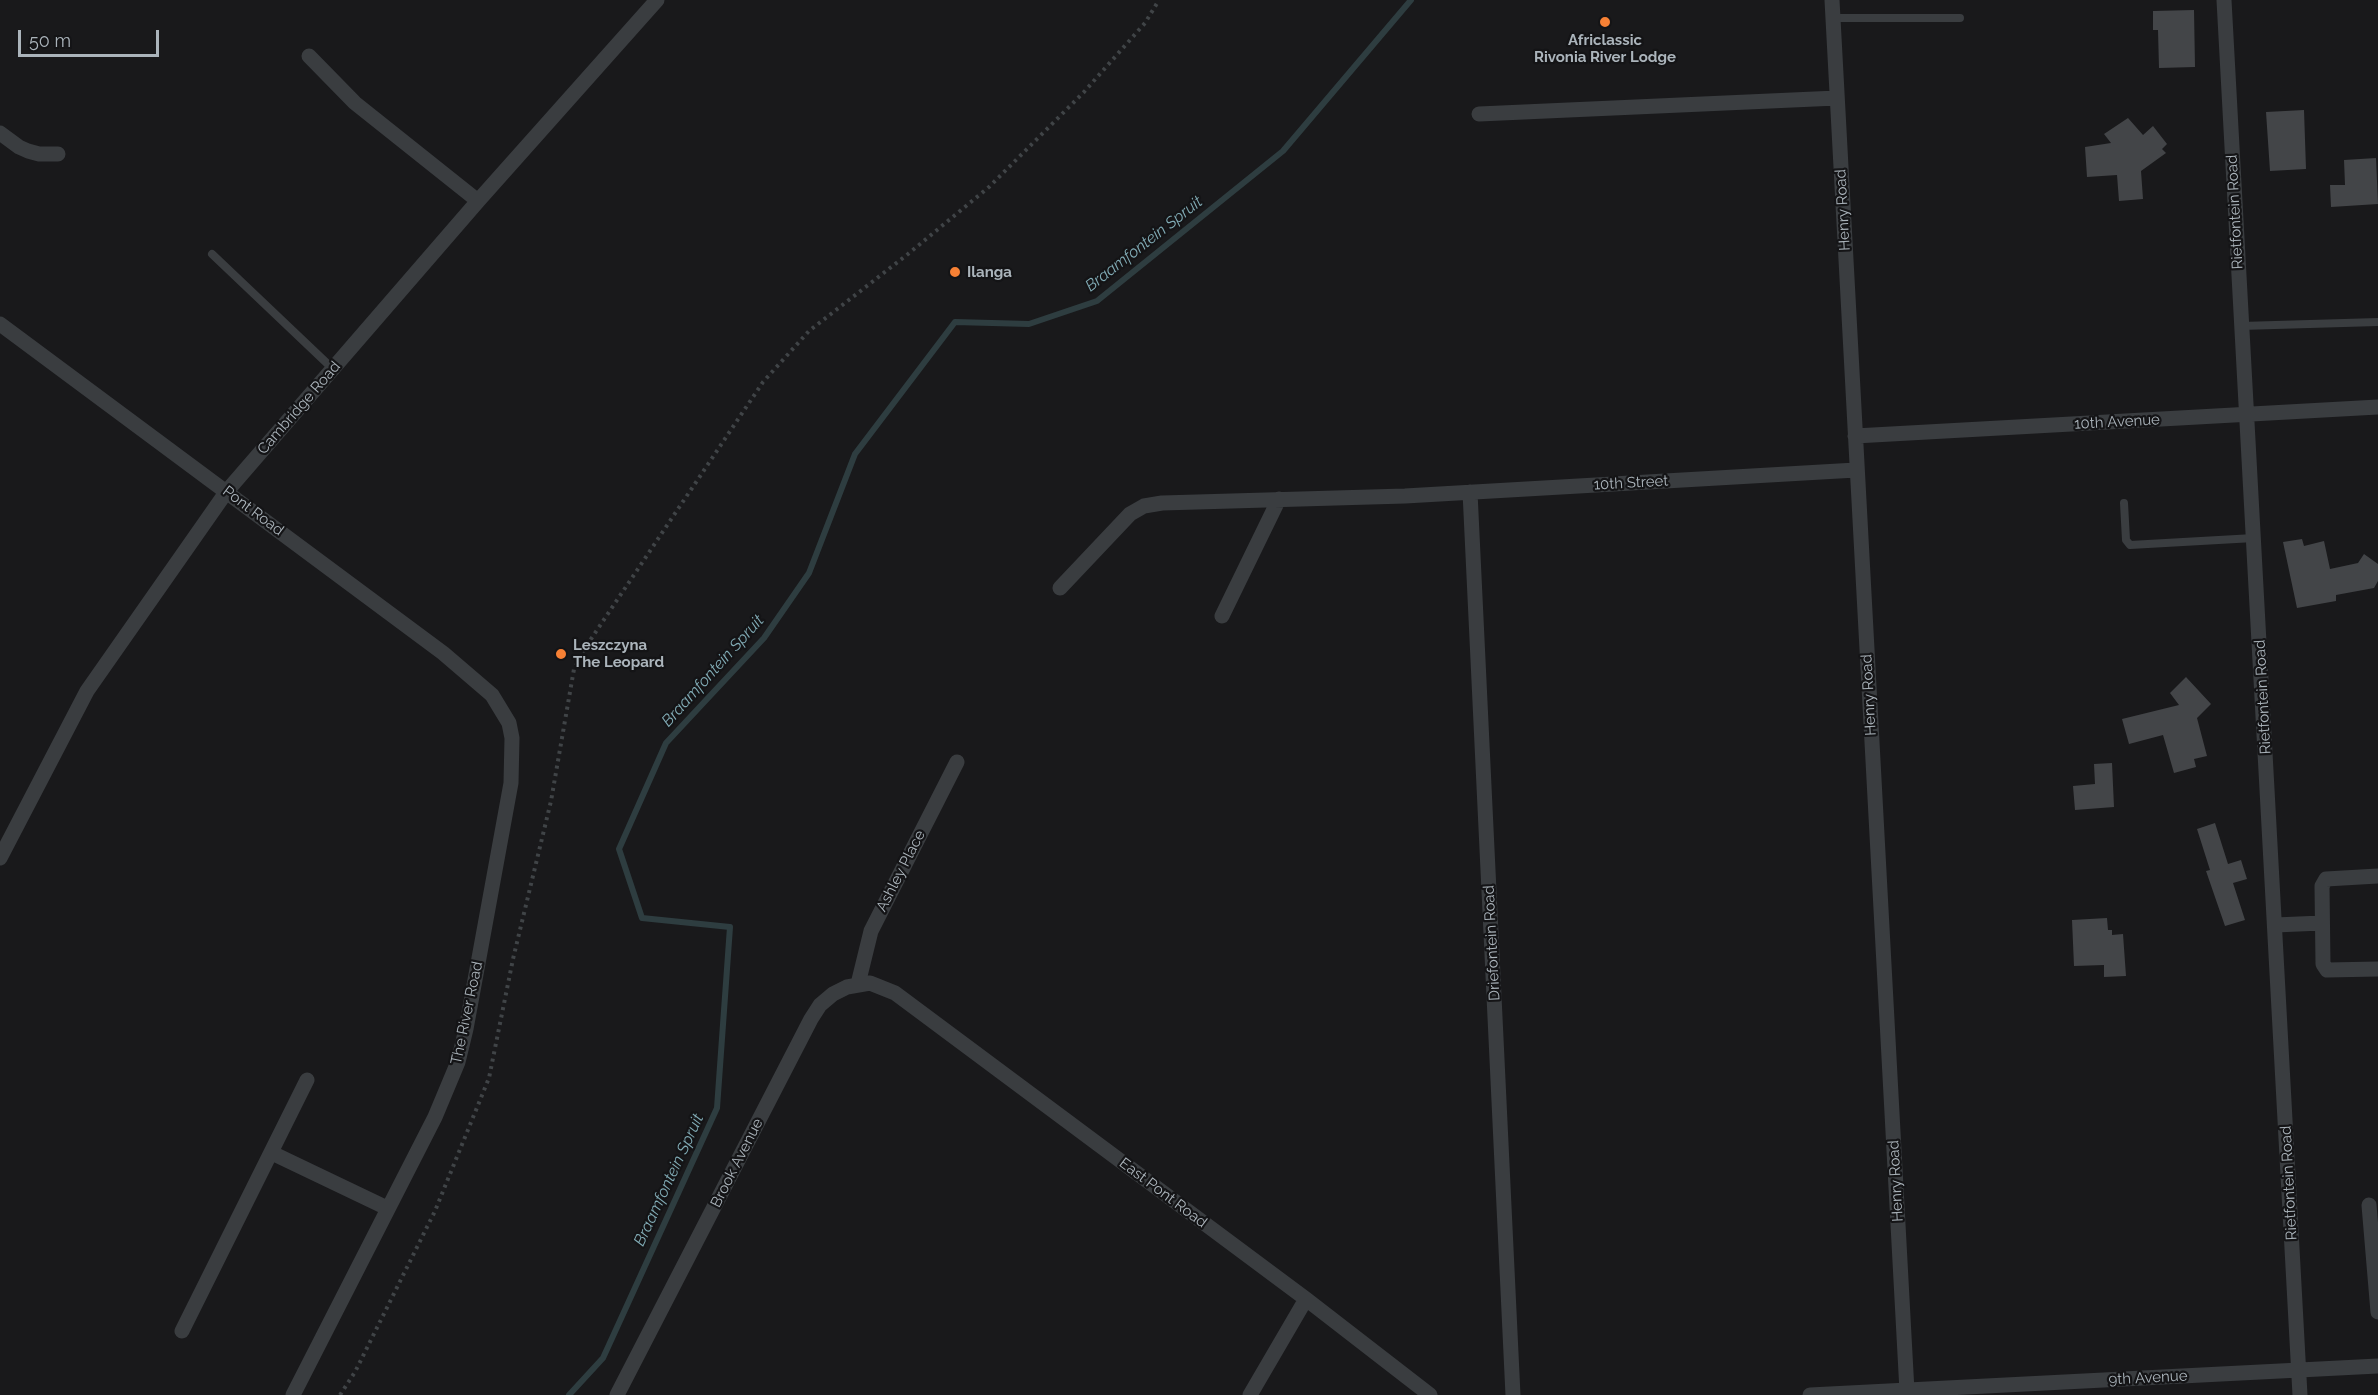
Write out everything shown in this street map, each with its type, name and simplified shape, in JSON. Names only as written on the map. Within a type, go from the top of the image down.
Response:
[{"type":"street","name":"Cambridge Road","points":[[0,858],[87,691],[227,491],[478,201],[657,0]]},
{"type":"street","name":"Henry Road","points":[[1832,0],[1907,1391]]},
{"type":"street","name":"Rietfontein Road","points":[[2224,0],[2300,1395]]},
{"type":"street","points":[[309,56],[355,103],[478,201]]},
{"type":"street","points":[[1479,114],[1837,98]]},
{"type":"street","points":[[0,133],[28,151],[39,154],[58,154]]},
{"type":"street","name":"Pont Road","points":[[0,324],[443,653],[492,695],[500,705]]},
{"type":"street","name":"10th Avenue","points":[[1855,436],[2378,407]]},
{"type":"street","name":"10th Street","points":[[1060,588],[1130,514],[1144,506],[1162,503],[1406,496],[1856,470]]},
{"type":"street","name":"Driefontein Road","points":[[1470,492],[1513,1395]]},
{"type":"street","points":[[1222,616],[1279,499]]},
{"type":"street","name":"The River Road","points":[[293,1395],[448,1089],[458,1062],[511,783],[513,738],[500,705]]},
{"type":"street","name":"Ashley Place","points":[[858,984],[871,931],[957,762]]},
{"type":"street","points":[[2378,876],[2326,879],[2322,886],[2323,964],[2327,970],[2378,969]]},
{"type":"street","points":[[2275,925],[2322,923]]},
{"type":"street","name":"East Pont Road","points":[[858,984],[876,985],[895,993],[1306,1299],[1430,1395]]},
{"type":"street","name":"Brook Avenue","points":[[617,1395],[811,1019],[820,1005],[833,994],[858,984]]},
{"type":"street","points":[[182,1331],[307,1080]]},
{"type":"street","points":[[272,1153],[387,1208]]},
{"type":"street","points":[[2369,1205],[2378,1312]]},
{"type":"street","points":[[1250,1395],[1306,1299]]},
{"type":"street","name":"9th Avenue","points":[[1810,1395],[2378,1366]]},
{"type":"lane","points":[[1833,18],[1960,18]]},
{"type":"lane","points":[[212,254],[333,369]]},
{"type":"lane","points":[[2241,326],[2378,322]]},
{"type":"lane","points":[[2124,503],[2126,540],[2130,545],[2254,538]]},
{"type":"path","points":[[340,1395],[355,1372],[435,1211],[489,1078],[513,959],[551,801],[574,669],[583,651],[763,382],[809,331],[989,187],[1084,92],[1145,23],[1160,0]]},
{"type":"building","points":[[2194,10],[2195,67],[2159,68],[2158,30],[2153,30],[2153,11]]},
{"type":"building","points":[[2304,110],[2306,169],[2270,171],[2266,112]]},
{"type":"building","points":[[2128,118],[2143,135],[2153,126],[2167,144],[2162,149],[2166,153],[2141,171],[2143,199],[2119,201],[2117,175],[2087,177],[2085,147],[2111,143],[2104,134]]},
{"type":"building","points":[[2376,158],[2378,204],[2331,207],[2330,185],[2345,185],[2344,160]]},
{"type":"building","points":[[2302,539],[2304,546],[2324,541],[2330,569],[2358,563],[2364,554],[2378,564],[2378,581],[2374,588],[2336,595],[2336,601],[2297,608],[2283,542]]},
{"type":"building","points":[[2186,677],[2211,704],[2197,718],[2207,756],[2194,759],[2196,767],[2174,773],[2163,735],[2129,744],[2122,719],[2179,705],[2170,693]]},
{"type":"building","points":[[2112,763],[2114,807],[2075,810],[2073,786],[2095,784],[2094,764]]},
{"type":"building","points":[[2215,823],[2228,864],[2241,860],[2247,879],[2233,883],[2245,920],[2225,926],[2206,871],[2210,870],[2197,829]]},
{"type":"building","points":[[2107,918],[2108,930],[2112,930],[2112,935],[2123,934],[2126,976],[2104,977],[2104,965],[2074,966],[2072,920]]},
{"type":"waterway","name":"Braamfontein Spruit","points":[[569,1395],[603,1358],[717,1108],[730,927],[642,918],[619,849],[666,743],[764,638],[809,573],[855,454],[955,322],[1029,324],[1097,301],[1283,151],[1411,0]]},
{"type":"place","name":"Africlassic Rivonia River Lodge","points":[[1605,22]]},
{"type":"place","name":"Ilanga","points":[[955,272]]},
{"type":"place","name":"Leszczyna The Leopard","points":[[561,654]]}]
